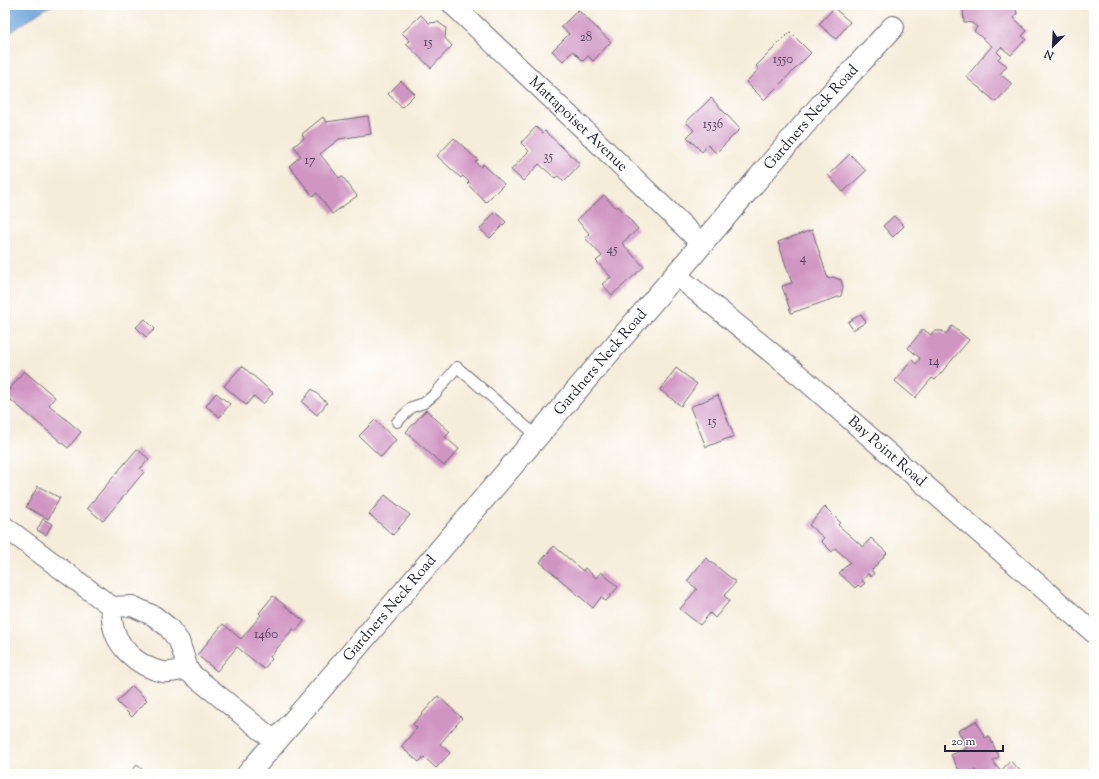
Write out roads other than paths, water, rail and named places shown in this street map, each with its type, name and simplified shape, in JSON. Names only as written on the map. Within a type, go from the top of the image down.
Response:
[{"type":"street","name":"Mattapoiset Avenue","points":[[453,5],[702,244]]},
{"type":"street","name":"Gardners Neck Road","points":[[248,774],[821,105],[892,27]]},
{"type":"street","name":"Bay Point Road","points":[[676,275],[805,380],[1094,633]]},
{"type":"street","points":[[5,527],[112,607],[132,606],[154,616],[168,627],[180,641],[189,672],[276,742]]},
{"type":"street","points":[[112,607],[112,619],[115,633],[128,654],[144,665],[164,672],[188,669]]},
{"type":"lane","points":[[397,422],[412,407],[424,403],[435,394],[457,367],[537,436]]},
{"type":"water","points":[[5,5],[53,5],[46,8],[5,36]]}]
